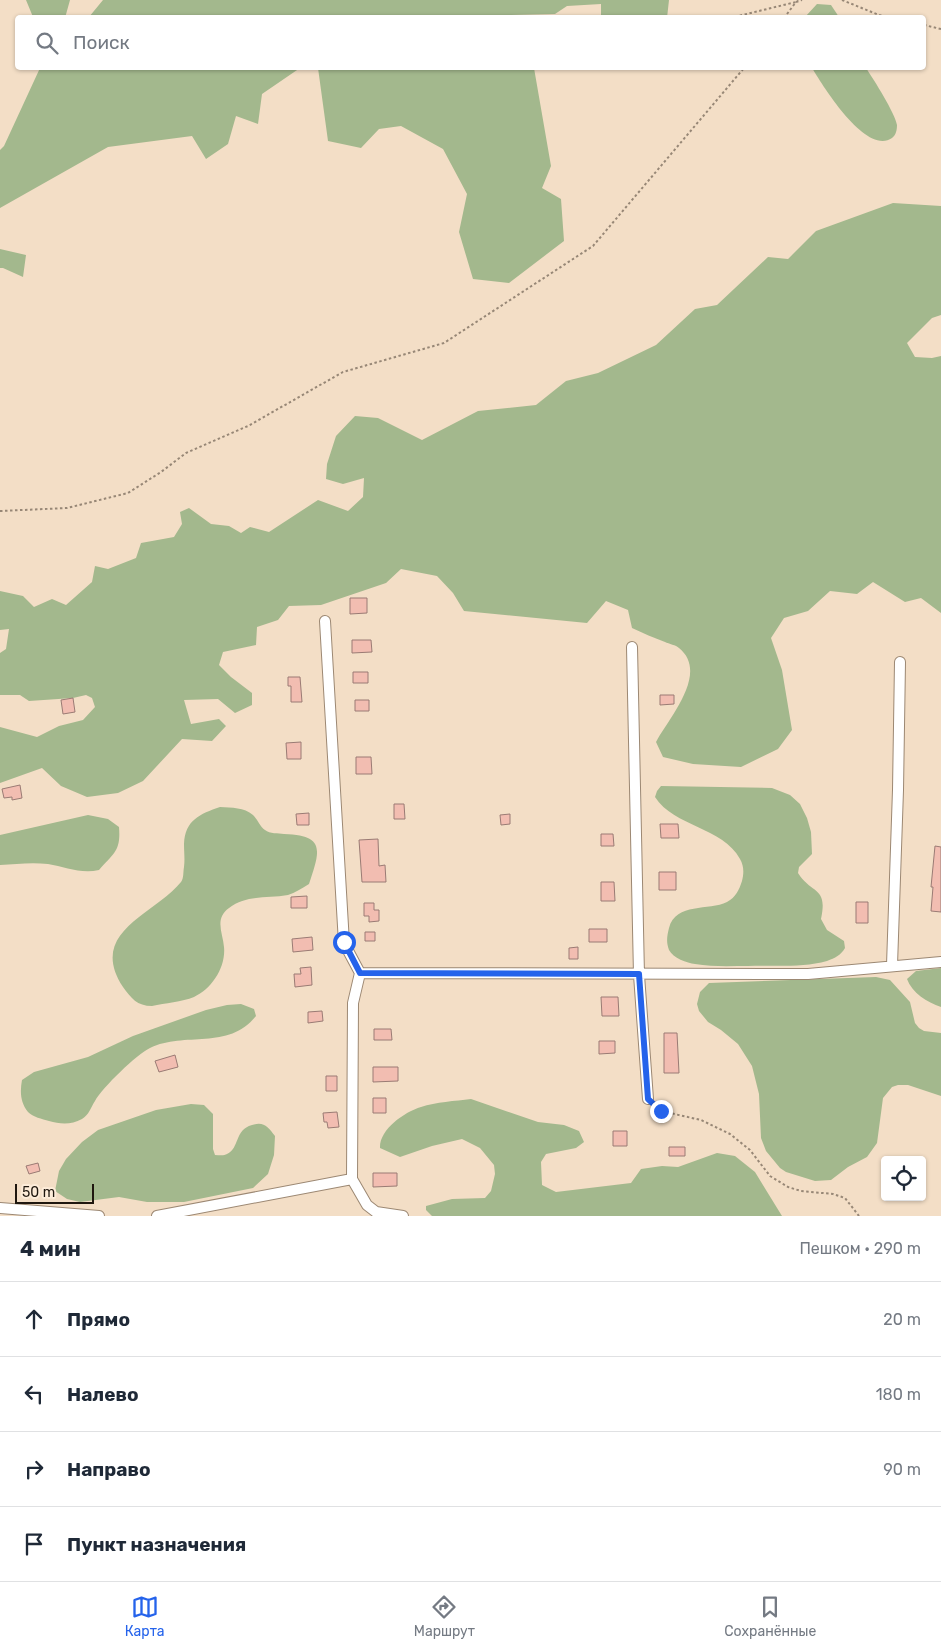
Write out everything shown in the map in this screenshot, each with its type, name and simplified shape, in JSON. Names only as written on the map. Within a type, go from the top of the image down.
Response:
[{"type":"street","points":[[325,621],[344,942],[360,973],[353,1003],[352,1179],[366,1205],[376,1212],[403,1216]]},
{"type":"street","points":[[632,647],[639,974],[648,1099]]},
{"type":"street","points":[[892,966],[900,662]]},
{"type":"street","points":[[360,973],[808,974],[941,962]]},
{"type":"street","points":[[157,1216],[352,1179]]},
{"type":"street","points":[[0,1208],[99,1216]]},
{"type":"path","points":[[742,15],[802,0]]},
{"type":"path","points":[[842,0],[879,15]]},
{"type":"path","points":[[786,15],[797,1]]},
{"type":"path","points":[[926,25],[941,29]]},
{"type":"path","points":[[0,511],[67,508],[128,493],[162,472],[186,453],[248,426],[343,372],[444,344],[593,246],[742,70]]},
{"type":"path","points":[[648,1099],[661,1111],[701,1120],[730,1134],[750,1150],[770,1176],[788,1188],[818,1194],[833,1194],[845,1198],[859,1216]]},
{"type":"green space","points":[[26,0],[70,0],[66,15],[32,15]]},
{"type":"green space","points":[[103,0],[669,0],[667,15],[601,15],[601,4],[567,6],[555,14],[511,15],[91,15]]},
{"type":"green space","points":[[817,4],[831,5],[838,15],[807,15]]},
{"type":"green space","points":[[39,70],[297,70],[262,94],[258,124],[236,116],[228,144],[206,159],[192,136],[108,147],[0,208],[0,150],[4,146]]},
{"type":"green space","points":[[318,70],[534,70],[551,166],[542,188],[561,199],[564,241],[509,283],[473,279],[459,232],[467,194],[443,149],[401,126],[379,129],[361,148],[328,141]]},
{"type":"green space","points":[[813,70],[867,70],[884,96],[897,125],[893,137],[882,141],[870,137],[858,129],[825,89]]},
{"type":"green space","points":[[893,203],[941,206],[941,315],[932,318],[907,343],[915,357],[932,358],[941,356],[941,613],[921,598],[905,602],[873,582],[857,594],[830,591],[808,611],[784,618],[771,638],[782,670],[792,730],[778,749],[741,767],[693,764],[663,757],[656,742],[684,696],[689,683],[690,670],[687,658],[679,648],[632,628],[628,610],[606,601],[587,623],[464,611],[453,593],[437,576],[401,569],[386,583],[321,605],[289,606],[278,620],[257,627],[256,645],[223,652],[219,665],[252,693],[252,705],[235,713],[218,699],[184,700],[191,724],[219,719],[226,726],[212,741],[182,739],[143,781],[118,793],[87,797],[61,786],[42,768],[0,783],[0,727],[37,737],[59,726],[83,720],[95,707],[92,698],[86,695],[73,698],[29,701],[20,695],[0,695],[0,653],[6,649],[9,629],[0,630],[0,591],[23,596],[34,607],[52,599],[66,605],[92,582],[95,566],[108,569],[136,558],[141,543],[174,537],[182,524],[180,512],[189,508],[211,524],[229,526],[241,533],[250,527],[269,532],[318,500],[348,511],[363,497],[364,478],[343,484],[326,479],[327,464],[336,436],[355,416],[378,418],[422,440],[478,411],[536,405],[566,381],[598,373],[656,345],[695,309],[717,305],[768,257],[788,259],[816,231]]},
{"type":"green space","points":[[0,249],[26,255],[23,277],[0,268]]},
{"type":"green space","points":[[661,786],[772,788],[790,795],[800,804],[811,832],[812,854],[799,867],[798,873],[820,896],[823,908],[821,919],[827,930],[844,941],[845,948],[842,953],[827,961],[808,965],[708,966],[688,963],[671,953],[667,936],[673,920],[678,914],[694,909],[720,905],[730,900],[735,896],[740,887],[743,870],[740,859],[732,848],[722,840],[674,815],[663,807],[655,797]]},
{"type":"green space","points":[[220,807],[238,808],[249,812],[263,829],[269,832],[298,835],[313,842],[317,854],[309,884],[288,895],[250,899],[229,908],[224,912],[220,926],[224,947],[223,962],[217,976],[207,989],[189,999],[152,1006],[142,1005],[135,1001],[126,991],[114,968],[113,952],[118,938],[128,926],[169,894],[181,882],[187,829],[200,815]]},
{"type":"green space","points":[[88,815],[108,819],[119,827],[118,847],[99,870],[79,871],[42,863],[0,865],[0,835]]},
{"type":"green space","points":[[941,968],[941,1007],[930,1002],[912,989],[907,979],[916,971]]},
{"type":"green space","points":[[876,977],[890,980],[910,1002],[915,1023],[919,1028],[924,1031],[941,1033],[941,1096],[908,1085],[892,1087],[883,1098],[877,1143],[867,1157],[848,1167],[831,1180],[815,1181],[786,1172],[780,1168],[766,1151],[761,1138],[759,1094],[752,1066],[738,1044],[708,1022],[699,1011],[697,1004],[700,992],[709,983]]},
{"type":"green space","points":[[241,1004],[254,1009],[256,1016],[245,1027],[219,1037],[163,1043],[144,1051],[112,1080],[86,1115],[78,1121],[61,1123],[41,1119],[30,1114],[23,1104],[22,1080],[34,1072],[88,1057],[133,1036],[206,1010]]},
{"type":"green space","points":[[471,1099],[538,1122],[564,1125],[579,1131],[584,1142],[576,1148],[546,1154],[541,1162],[542,1185],[556,1192],[631,1183],[641,1169],[662,1166],[678,1167],[717,1153],[735,1156],[755,1172],[782,1216],[432,1216],[426,1210],[426,1206],[452,1199],[485,1198],[491,1191],[495,1174],[494,1165],[480,1148],[462,1139],[432,1146],[400,1157],[380,1148],[381,1141],[388,1128],[400,1117],[414,1109],[433,1104]]},
{"type":"green space","points":[[191,1104],[204,1105],[213,1114],[213,1149],[215,1155],[224,1155],[231,1151],[242,1131],[252,1125],[263,1124],[275,1136],[274,1155],[268,1174],[253,1188],[184,1202],[147,1202],[119,1197],[80,1202],[67,1199],[55,1191],[59,1171],[66,1159],[82,1142],[98,1130],[156,1110]]},
{"type":"building","points":[[350,598],[367,598],[367,613],[350,614]]},
{"type":"building","points":[[352,640],[371,640],[372,652],[352,653]]},
{"type":"building","points":[[353,672],[368,672],[368,683],[353,683]]},
{"type":"building","points":[[288,677],[300,677],[302,702],[291,702],[291,686],[288,686]]},
{"type":"building","points":[[660,695],[674,695],[674,704],[660,705]]},
{"type":"building","points":[[73,698],[75,712],[63,714],[61,700]]},
{"type":"building","points":[[355,700],[369,700],[369,711],[355,711]]},
{"type":"building","points":[[301,742],[301,759],[287,759],[286,743]]},
{"type":"building","points":[[356,757],[371,757],[372,774],[356,774]]},
{"type":"building","points":[[20,785],[22,798],[12,800],[12,797],[4,798],[2,789]]},
{"type":"building","points":[[394,804],[404,804],[405,819],[394,819]]},
{"type":"building","points":[[309,813],[309,825],[297,825],[296,814]]},
{"type":"building","points":[[510,814],[510,824],[501,825],[500,815]]},
{"type":"building","points":[[660,824],[678,824],[679,838],[661,838]]},
{"type":"building","points":[[601,834],[613,834],[614,846],[601,846]]},
{"type":"building","points":[[378,839],[379,866],[385,865],[386,882],[362,882],[359,840]]},
{"type":"building","points":[[935,846],[941,847],[941,912],[931,911]]},
{"type":"building","points":[[659,872],[676,872],[676,890],[659,890]]},
{"type":"building","points":[[601,882],[614,882],[615,901],[601,901]]},
{"type":"building","points":[[307,896],[307,908],[291,908],[291,897]]},
{"type":"building","points":[[856,902],[868,902],[868,923],[856,923]]},
{"type":"building","points":[[364,903],[374,903],[374,910],[379,910],[379,921],[369,922],[369,916],[364,916]]},
{"type":"building","points":[[589,929],[607,929],[607,942],[589,942]]},
{"type":"building","points":[[365,932],[375,932],[375,941],[365,941]]},
{"type":"building","points":[[312,937],[313,950],[293,952],[292,939]]},
{"type":"building","points":[[578,947],[578,959],[569,959],[569,948]]},
{"type":"building","points":[[311,967],[312,985],[295,987],[294,974],[301,974],[300,968]]},
{"type":"building","points":[[601,997],[618,997],[619,1016],[602,1016]]},
{"type":"building","points":[[322,1011],[323,1021],[308,1023],[308,1012]]},
{"type":"building","points":[[374,1029],[391,1029],[392,1040],[374,1040]]},
{"type":"building","points":[[664,1033],[677,1033],[679,1073],[664,1073]]},
{"type":"building","points":[[599,1041],[615,1041],[615,1053],[599,1054]]},
{"type":"building","points":[[175,1055],[178,1067],[159,1072],[155,1061]]},
{"type":"building","points":[[373,1067],[398,1067],[398,1081],[373,1082]]},
{"type":"building","points":[[326,1076],[337,1076],[337,1091],[326,1091]]},
{"type":"building","points":[[373,1098],[386,1098],[386,1113],[373,1113]]},
{"type":"building","points":[[337,1112],[339,1127],[328,1128],[327,1122],[324,1122],[323,1113]]},
{"type":"building","points":[[613,1131],[627,1131],[627,1146],[613,1146]]},
{"type":"building","points":[[669,1147],[685,1147],[685,1156],[669,1156]]},
{"type":"building","points":[[38,1163],[40,1171],[29,1174],[26,1166]]},
{"type":"building","points":[[373,1173],[397,1173],[397,1186],[373,1187]]},
{"type":"route","points":[[344,942],[360,973],[639,974],[648,1099],[661,1111]]}]
